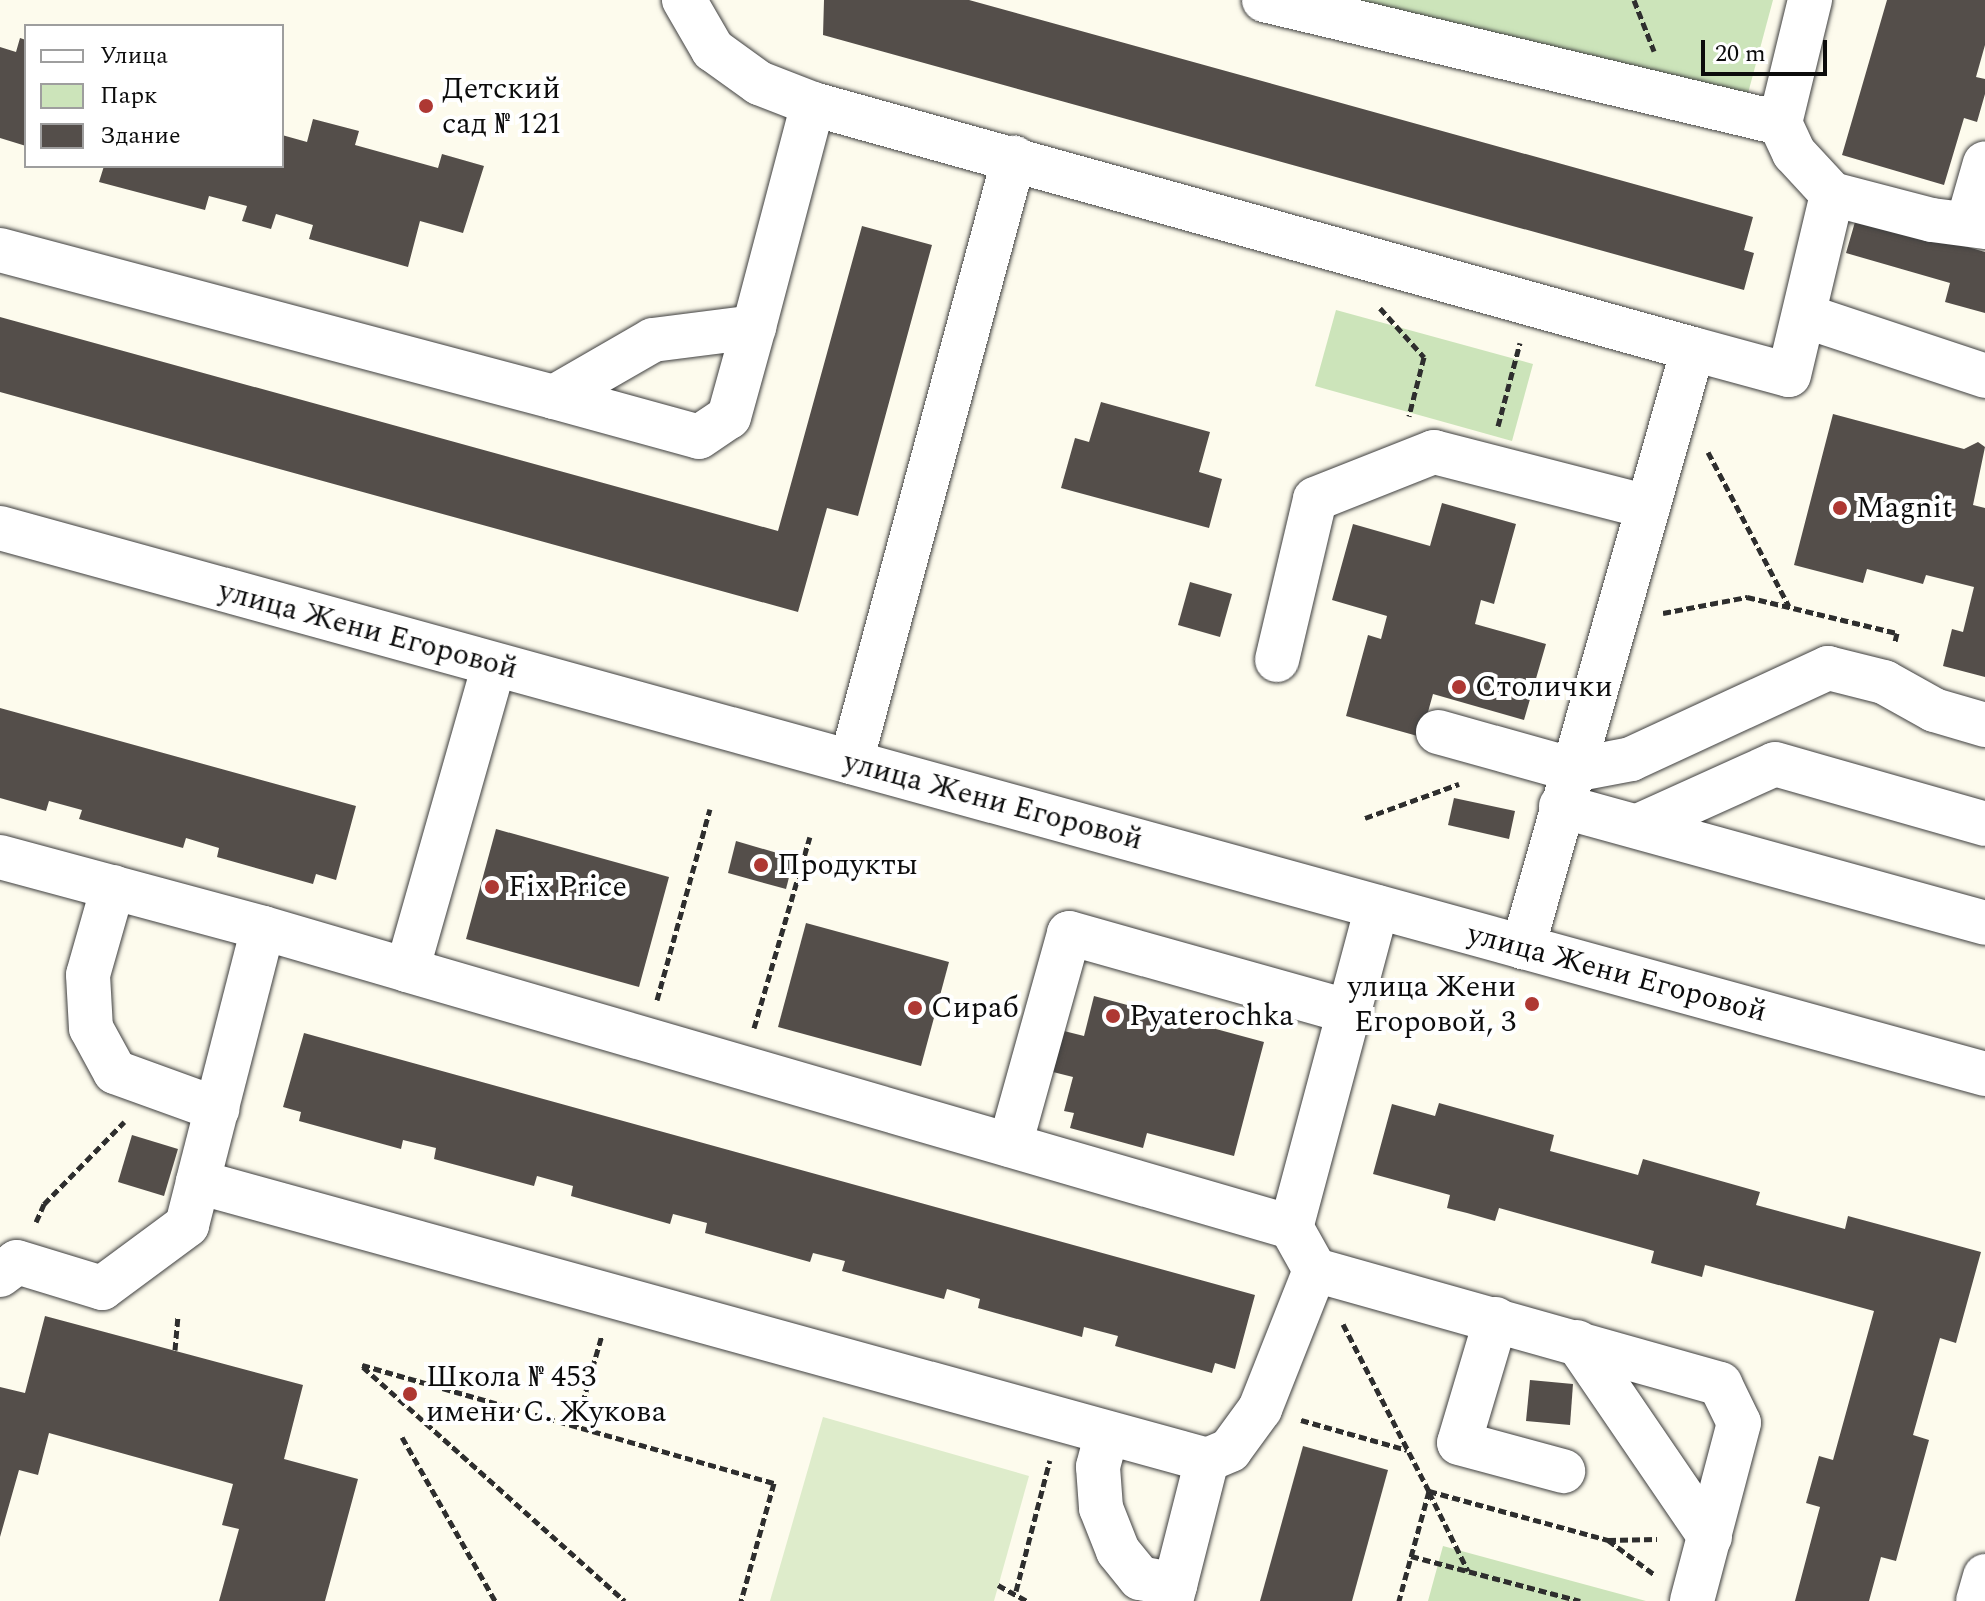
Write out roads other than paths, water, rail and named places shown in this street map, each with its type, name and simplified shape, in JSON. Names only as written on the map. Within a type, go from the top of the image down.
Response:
[{"type":"street","points":[[684,0],[713,50],[759,83],[813,104],[1789,375],[1832,194]]},
{"type":"street","points":[[1264,0],[1780,123]]},
{"type":"street","points":[[1810,0],[1780,123],[1794,153],[1832,194],[1932,220],[1976,224],[1985,163]]},
{"type":"street","points":[[0,250],[699,437],[729,417],[813,104]]},
{"type":"street","points":[[851,762],[1014,158]]},
{"type":"street","points":[[1805,316],[1985,376]]},
{"type":"street","points":[[554,397],[653,340],[754,327]]},
{"type":"street","points":[[1523,947],[1693,349]]},
{"type":"street","points":[[1277,660],[1315,499],[1434,452],[1648,507]]},
{"type":"street","name":"улица Жени Егоровой","points":[[0,528],[1985,1074]]},
{"type":"street","points":[[407,970],[494,665]]},
{"type":"street","points":[[1567,788],[1828,668],[1884,682],[1934,710],[1985,725]]},
{"type":"street","points":[[1438,732],[1567,788],[1638,826],[1985,923]]},
{"type":"street","points":[[1638,826],[1775,764],[1985,824]]},
{"type":"street","points":[[0,857],[263,928],[1291,1227]]},
{"type":"street","points":[[113,887],[88,975],[91,1028],[115,1072],[205,1105]]},
{"type":"street","points":[[1377,907],[1291,1227],[1315,1270],[1720,1384],[1739,1423],[1692,1601]]},
{"type":"street","points":[[8,1269],[102,1288],[187,1225],[198,1182],[205,1105],[263,928]]},
{"type":"street","points":[[1010,1145],[1069,933],[1350,1012]]},
{"type":"street","points":[[198,1182],[1207,1460],[1230,1450],[1260,1409],[1315,1270]]},
{"type":"street","points":[[1496,1319],[1459,1443],[1563,1471]]},
{"type":"street","points":[[1577,1342],[1710,1537]]},
{"type":"street","points":[[1107,1433],[1098,1467],[1101,1508],[1118,1551],[1140,1578],[1173,1593],[1207,1460]]},
{"type":"street","points":[[1978,1601],[1985,1576]]},
{"type":"place","name":"Детский сад № 121","points":[[426,106]]},
{"type":"place","name":"Magnit","points":[[1840,508]]},
{"type":"place","name":"Столички","points":[[1459,687]]},
{"type":"place","name":"Продукты","points":[[761,865]]},
{"type":"place","name":"Fix Price","points":[[492,887]]},
{"type":"place","name":"улица Жени Егоровой, 3","points":[[1532,1004]]},
{"type":"place","name":"Сираб","points":[[915,1008]]},
{"type":"place","name":"Pyaterochka","points":[[1113,1016]]},
{"type":"place","name":"Школа № 453 имени С. Жукова","points":[[410,1394]]}]
